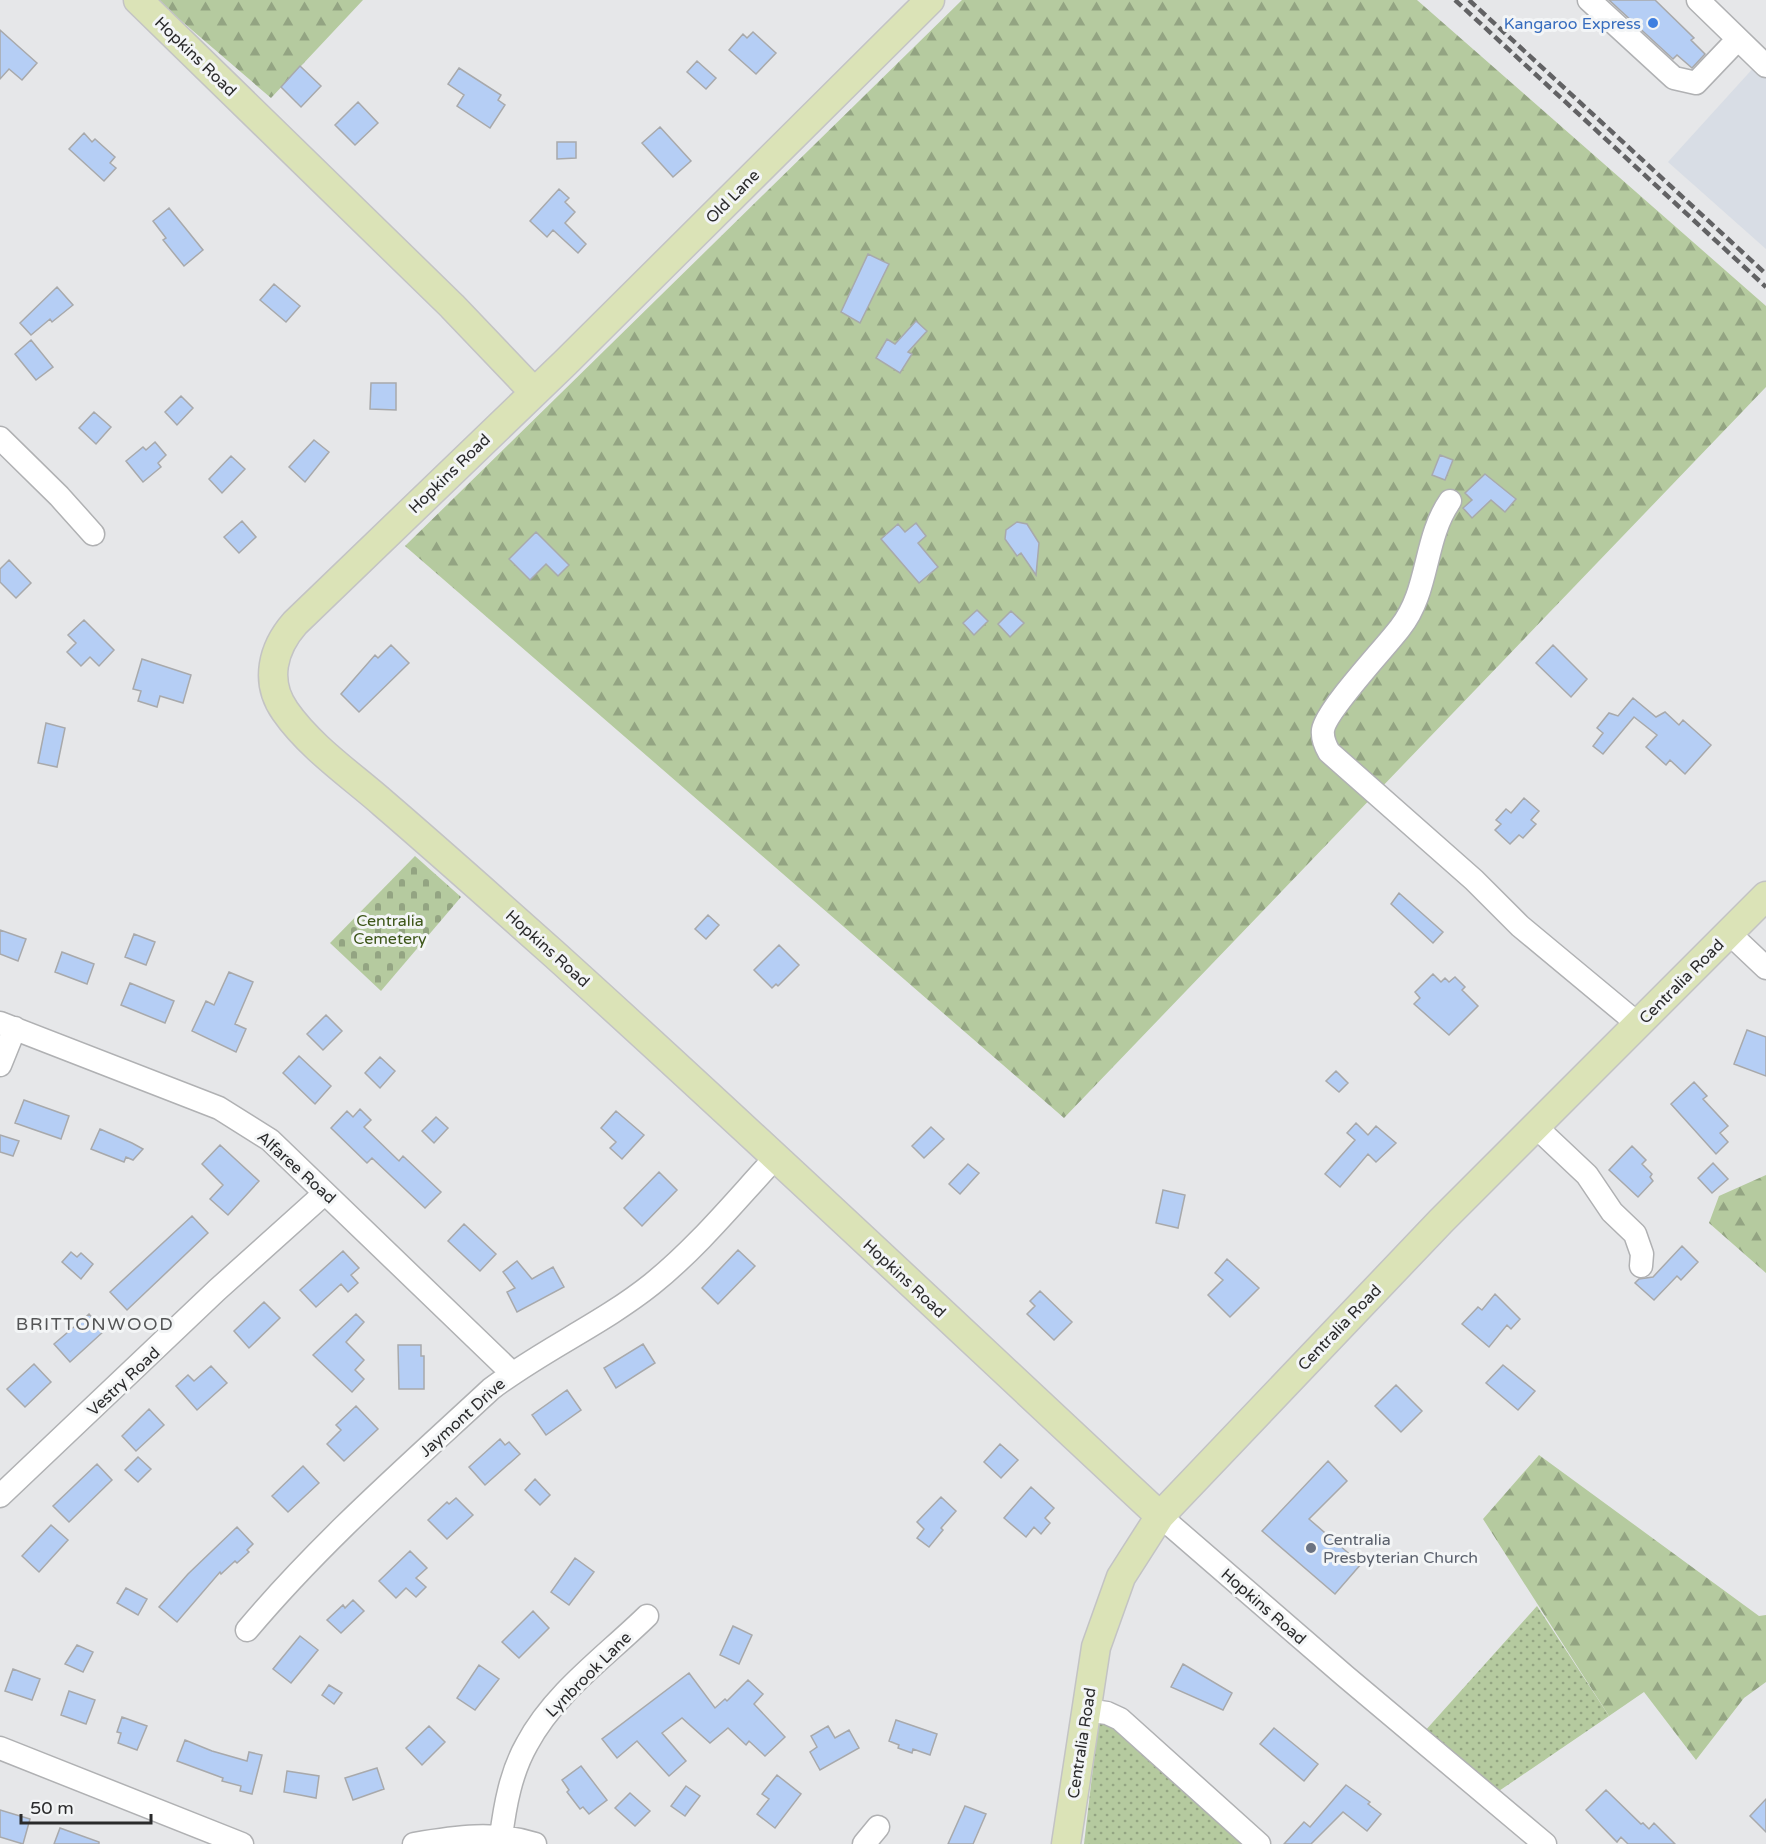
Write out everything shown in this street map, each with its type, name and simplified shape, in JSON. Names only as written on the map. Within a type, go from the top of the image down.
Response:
[{"type":"main road","name":"Hopkins Road","points":[[138,0],[444,298],[534,392],[284,635],[274,662],[273,678],[277,698],[285,712],[322,750],[471,879],[776,1156],[1160,1516]]},
{"type":"main road","name":"Old Lane","points":[[534,392],[930,0]]},
{"type":"main road","name":"Centralia Road","points":[[1066,1844],[1096,1647],[1121,1577],[1160,1516],[1433,1229],[1766,896]]},
{"type":"street","points":[[1589,0],[1674,78],[1696,83],[1738,39]]},
{"type":"street","points":[[1698,0],[1766,66]]},
{"type":"street","points":[[0,438],[59,496],[93,534]]},
{"type":"street","points":[[1450,501],[1439,517],[1432,535],[1426,574],[1418,598],[1402,625],[1326,720],[1324,742],[1329,752],[1474,880],[1520,926],[1638,1024]]},
{"type":"street","points":[[1729,933],[1766,968]]},
{"type":"street","points":[[0,1065],[7,1026]]},
{"type":"street","name":"Alfaree Road","points":[[7,1026],[228,1113],[270,1140],[512,1374]]},
{"type":"street","points":[[1535,1126],[1587,1175],[1612,1212],[1635,1234],[1642,1254],[1641,1266]]},
{"type":"street","name":"Jaymont Drive","points":[[247,1630],[286,1584],[348,1521],[491,1389],[614,1311],[652,1284],[706,1233],[776,1156]]},
{"type":"street","name":"Vestry Road","points":[[0,1496],[217,1290],[326,1193]]},
{"type":"street","name":"Hopkins Road","points":[[1160,1516],[1345,1676],[1545,1844]]},
{"type":"street","name":"Lynbrook Lane","points":[[501,1837],[512,1779],[533,1734],[566,1692],[647,1616]]},
{"type":"street","points":[[1086,1710],[1107,1713],[1120,1719],[1259,1844]]},
{"type":"street","points":[[0,1748],[242,1844]]},
{"type":"street","points":[[414,1844],[463,1836],[501,1837],[535,1844]]},
{"type":"shaded area","points":[[1766,54],[1766,249],[1668,162]]},
{"type":"green space","points":[[157,0],[363,0],[271,98]]},
{"type":"green space","points":[[962,0],[1417,0],[1766,306],[1766,387],[1064,1118],[405,546]]},
{"type":"green space","name":"Centralia Cemetery","points":[[415,856],[461,897],[381,991],[330,943]]},
{"type":"green space","points":[[1766,1175],[1766,1273],[1709,1223],[1719,1196]]},
{"type":"green space","points":[[1539,1455],[1759,1616],[1766,1615],[1766,1682],[1744,1698],[1696,1760],[1644,1692],[1609,1716],[1483,1519]]},
{"type":"green space","points":[[1537,1606],[1609,1716],[1496,1793],[1424,1732]]},
{"type":"green space","points":[[1099,1717],[1107,1719],[1249,1844],[1084,1844]]},
{"type":"building","name":"Kangaroo Express","points":[[1609,0],[1655,0],[1694,38],[1691,40],[1705,54],[1692,68],[1677,55],[1673,59]]},
{"type":"building","points":[[0,30],[37,63],[22,80],[9,69],[0,79]]},
{"type":"building","points":[[753,32],[776,53],[756,74],[729,50],[743,34],[747,38]]},
{"type":"building","points":[[697,61],[716,78],[706,89],[687,72]]},
{"type":"building","points":[[300,66],[321,86],[301,107],[281,87]]},
{"type":"building","points":[[459,68],[501,95],[498,100],[505,105],[490,128],[457,106],[464,95],[448,84]]},
{"type":"building","points":[[358,102],[378,123],[355,145],[335,125]]},
{"type":"building","points":[[660,127],[691,161],[673,177],[642,143]]},
{"type":"building","points":[[84,133],[92,142],[95,139],[115,157],[110,163],[116,168],[104,181],[69,149]]},
{"type":"building","points":[[557,142],[576,142],[576,158],[557,159]]},
{"type":"building","points":[[559,189],[569,198],[565,202],[575,212],[565,223],[586,244],[578,253],[553,230],[547,237],[530,221]]},
{"type":"building","points":[[169,208],[203,250],[184,266],[163,240],[166,238],[153,221]]},
{"type":"building","points":[[868,254],[889,264],[860,323],[841,312]]},
{"type":"building","points":[[274,284],[300,306],[286,322],[260,300]]},
{"type":"building","points":[[57,287],[73,305],[52,322],[50,319],[31,335],[20,323]]},
{"type":"building","points":[[916,321],[927,331],[908,352],[912,354],[900,373],[876,358],[887,339],[895,344]]},
{"type":"building","points":[[31,340],[53,367],[36,380],[15,354]]},
{"type":"building","points":[[371,383],[396,383],[396,410],[370,409]]},
{"type":"building","points":[[181,396],[193,408],[177,425],[165,412]]},
{"type":"building","points":[[94,412],[111,427],[96,444],[79,428]]},
{"type":"building","points":[[314,440],[329,452],[305,482],[289,467]]},
{"type":"building","points":[[155,442],[166,455],[158,463],[161,467],[143,482],[126,461],[143,447],[146,450]]},
{"type":"building","points":[[1440,455],[1453,460],[1445,480],[1432,475]]},
{"type":"building","points":[[231,456],[245,469],[222,493],[209,479]]},
{"type":"building","points":[[1485,474],[1516,499],[1505,512],[1491,500],[1472,518],[1463,508],[1472,500],[1465,493]]},
{"type":"building","points":[[242,521],[256,537],[239,553],[224,537]]},
{"type":"building","points":[[1017,522],[1027,524],[1039,543],[1036,575],[1021,553],[1017,556],[1005,539],[1006,530]]},
{"type":"building","points":[[916,523],[926,536],[918,543],[938,567],[919,583],[881,539],[898,524],[905,532]]},
{"type":"building","points":[[536,532],[569,565],[558,576],[546,564],[530,580],[509,559]]},
{"type":"building","points":[[9,560],[31,583],[16,598],[0,582],[0,569]]},
{"type":"building","points":[[977,610],[988,621],[974,635],[963,623]]},
{"type":"building","points":[[1011,611],[1024,623],[1010,637],[998,624]]},
{"type":"building","points":[[84,620],[114,650],[99,666],[90,657],[81,666],[67,652],[76,643],[68,635]]},
{"type":"building","points":[[391,645],[409,663],[359,712],[341,694],[375,655],[378,658]]},
{"type":"building","points":[[1553,645],[1587,679],[1571,697],[1536,663]]},
{"type":"building","points":[[142,659],[191,675],[183,703],[160,696],[157,707],[138,701],[141,691],[133,689]]},
{"type":"building","points":[[1633,698],[1656,717],[1665,712],[1679,725],[1683,720],[1711,745],[1685,774],[1670,760],[1666,765],[1646,747],[1657,735],[1634,717],[1603,754],[1593,746],[1603,733],[1597,728],[1609,713],[1618,716]]},
{"type":"building","points":[[46,723],[65,728],[57,767],[38,763]]},
{"type":"building","points":[[1524,798],[1539,811],[1531,820],[1536,824],[1523,838],[1519,835],[1510,844],[1495,830],[1501,824],[1496,820],[1506,809],[1511,813]]},
{"type":"building","points":[[1399,893],[1443,932],[1433,943],[1391,904]]},
{"type":"building","points":[[708,915],[719,925],[706,939],[695,929]]},
{"type":"building","points":[[0,930],[26,939],[18,961],[0,954]]},
{"type":"building","points":[[134,934],[155,942],[146,965],[125,957]]},
{"type":"building","points":[[779,945],[799,965],[778,986],[776,984],[772,988],[754,970]]},
{"type":"building","points":[[62,952],[94,964],[87,984],[55,972]]},
{"type":"building","points":[[229,972],[253,982],[235,1024],[246,1029],[236,1052],[192,1031],[206,1001],[214,1005]]},
{"type":"building","points":[[1433,974],[1441,982],[1445,978],[1449,982],[1455,977],[1465,987],[1462,990],[1478,1006],[1449,1035],[1414,1004],[1420,998],[1415,992]]},
{"type":"building","points":[[130,983],[174,1001],[165,1023],[121,1005]]},
{"type":"building","points":[[326,1015],[342,1031],[323,1050],[307,1034]]},
{"type":"building","points":[[1747,1030],[1766,1037],[1766,1076],[1734,1064]]},
{"type":"building","points":[[299,1056],[331,1086],[315,1104],[283,1073]]},
{"type":"building","points":[[380,1057],[395,1071],[380,1088],[365,1073]]},
{"type":"building","points":[[1336,1071],[1348,1083],[1339,1092],[1326,1081]]},
{"type":"building","points":[[1694,1082],[1707,1096],[1703,1099],[1728,1126],[1720,1133],[1728,1142],[1716,1154],[1671,1104]]},
{"type":"building","points":[[24,1100],[69,1116],[61,1139],[15,1123]]},
{"type":"building","points":[[360,1109],[371,1120],[364,1127],[399,1161],[403,1156],[441,1192],[425,1208],[372,1158],[367,1163],[331,1128],[347,1111],[353,1117]]},
{"type":"building","points":[[616,1111],[644,1135],[622,1159],[610,1148],[616,1142],[601,1128]]},
{"type":"building","points":[[436,1117],[448,1128],[434,1143],[422,1131]]},
{"type":"building","points":[[1356,1123],[1368,1135],[1376,1126],[1396,1143],[1376,1162],[1368,1154],[1340,1187],[1325,1174],[1355,1140],[1347,1133]]},
{"type":"building","points":[[931,1127],[944,1139],[924,1158],[912,1146]]},
{"type":"building","points":[[100,1129],[143,1149],[133,1160],[126,1157],[124,1162],[91,1149]]},
{"type":"building","points":[[0,1135],[19,1141],[13,1156],[0,1152]]},
{"type":"building","points":[[220,1145],[259,1181],[228,1215],[210,1199],[223,1185],[202,1164]]},
{"type":"building","points":[[1632,1146],[1646,1160],[1642,1164],[1652,1174],[1650,1177],[1653,1181],[1638,1197],[1609,1170]]},
{"type":"building","points":[[1713,1163],[1728,1179],[1712,1193],[1698,1178]]},
{"type":"building","points":[[968,1164],[979,1173],[960,1194],[949,1184]]},
{"type":"building","points":[[659,1172],[677,1190],[642,1226],[624,1208]]},
{"type":"building","points":[[1163,1190],[1185,1195],[1178,1228],[1156,1223]]},
{"type":"building","points":[[192,1216],[208,1233],[127,1310],[110,1292]]},
{"type":"building","points":[[464,1224],[496,1254],[480,1271],[448,1241]]},
{"type":"building","points":[[1682,1246],[1698,1262],[1681,1280],[1677,1276],[1654,1300],[1635,1283],[1639,1279],[1653,1277]]},
{"type":"building","points":[[738,1250],[755,1266],[718,1304],[702,1288]]},
{"type":"building","points":[[343,1251],[359,1268],[351,1275],[358,1283],[348,1292],[341,1284],[316,1307],[300,1290]]},
{"type":"building","points":[[71,1252],[77,1257],[81,1253],[93,1264],[81,1279],[62,1262]]},
{"type":"building","points":[[1227,1259],[1259,1288],[1230,1317],[1208,1295],[1223,1280],[1215,1273]]},
{"type":"building","points":[[517,1261],[532,1279],[553,1267],[564,1287],[517,1312],[507,1292],[515,1288],[503,1272]]},
{"type":"building","points":[[1040,1291],[1072,1322],[1054,1340],[1027,1314],[1035,1306],[1030,1301]]},
{"type":"building","points":[[1495,1294],[1520,1319],[1511,1329],[1507,1325],[1489,1347],[1462,1324],[1478,1307],[1482,1310]]},
{"type":"building","points":[[264,1302],[280,1318],[249,1348],[234,1331]]},
{"type":"building","points":[[89,1314],[104,1331],[70,1362],[54,1344]]},
{"type":"building","points":[[356,1314],[364,1322],[346,1342],[364,1360],[355,1370],[364,1379],[352,1392],[313,1355]]},
{"type":"building","points":[[643,1344],[655,1363],[616,1388],[604,1368]]},
{"type":"building","points":[[398,1345],[421,1345],[421,1356],[424,1356],[424,1389],[399,1389]]},
{"type":"building","points":[[34,1364],[51,1382],[25,1407],[7,1389]]},
{"type":"building","points":[[1503,1365],[1535,1391],[1518,1410],[1486,1383]]},
{"type":"building","points":[[211,1366],[227,1383],[197,1410],[176,1386],[188,1375],[194,1381]]},
{"type":"building","points":[[1396,1385],[1422,1411],[1401,1432],[1375,1406]]},
{"type":"building","points":[[567,1390],[581,1410],[546,1435],[532,1415]]},
{"type":"building","points":[[356,1406],[378,1429],[344,1461],[327,1444],[341,1430],[336,1425]]},
{"type":"building","points":[[149,1409],[164,1425],[136,1451],[122,1436]]},
{"type":"building","points":[[500,1439],[505,1445],[509,1442],[520,1454],[485,1485],[469,1467]]},
{"type":"building","points":[[1000,1444],[1018,1460],[1001,1478],[984,1462]]},
{"type":"building","points":[[138,1457],[151,1469],[138,1482],[125,1470]]},
{"type":"building","name":"Centralia Presbyterian Church","points":[[1328,1461],[1347,1481],[1309,1519],[1361,1564],[1335,1594],[1262,1531]]},
{"type":"building","points":[[97,1464],[112,1480],[69,1522],[53,1506]]},
{"type":"building","points":[[303,1466],[319,1483],[288,1512],[272,1496]]},
{"type":"building","points":[[535,1479],[550,1495],[540,1505],[525,1490]]},
{"type":"building","points":[[1031,1487],[1054,1508],[1045,1518],[1050,1523],[1041,1534],[1034,1527],[1026,1537],[1004,1518]]},
{"type":"building","points":[[941,1497],[956,1511],[941,1528],[943,1530],[929,1547],[917,1538],[924,1529],[917,1522]]},
{"type":"building","points":[[456,1498],[473,1515],[447,1539],[428,1520],[447,1502],[449,1504]]},
{"type":"building","points":[[51,1525],[68,1540],[39,1572],[22,1556]]},
{"type":"building","points":[[237,1527],[253,1544],[247,1550],[249,1552],[237,1563],[235,1561],[221,1574],[220,1572],[177,1622],[159,1607],[188,1574]]},
{"type":"building","points":[[410,1551],[427,1568],[416,1578],[426,1587],[416,1597],[406,1588],[396,1598],[379,1581]]},
{"type":"building","points":[[575,1558],[594,1572],[569,1605],[551,1592]]},
{"type":"building","points":[[126,1588],[147,1599],[138,1615],[117,1603]]},
{"type":"building","points":[[353,1600],[364,1611],[341,1633],[327,1620],[343,1605],[345,1608]]},
{"type":"building","points":[[533,1611],[549,1628],[519,1658],[502,1642]]},
{"type":"building","points":[[733,1626],[752,1635],[739,1664],[720,1655]]},
{"type":"building","points":[[300,1636],[318,1650],[291,1683],[273,1669]]},
{"type":"building","points":[[77,1645],[93,1652],[83,1672],[65,1664]]},
{"type":"building","points":[[1183,1664],[1232,1693],[1223,1710],[1171,1687]]},
{"type":"building","points":[[479,1665],[499,1679],[475,1710],[457,1698]]},
{"type":"building","points":[[13,1669],[40,1679],[32,1700],[5,1691]]},
{"type":"building","points":[[689,1673],[715,1708],[725,1699],[727,1701],[748,1680],[763,1694],[754,1704],[785,1737],[765,1756],[749,1741],[746,1745],[728,1728],[710,1743],[682,1718],[662,1733],[686,1761],[669,1776],[637,1741],[617,1758],[602,1739]]},
{"type":"building","points":[[329,1685],[342,1693],[334,1704],[322,1695]]},
{"type":"building","points":[[69,1691],[95,1700],[86,1724],[61,1715]]},
{"type":"building","points":[[122,1717],[147,1726],[137,1750],[118,1743],[121,1733],[117,1732]]},
{"type":"building","points":[[896,1720],[937,1734],[930,1755],[913,1749],[912,1753],[898,1748],[899,1745],[889,1741]]},
{"type":"building","points":[[429,1726],[445,1742],[422,1765],[406,1748]]},
{"type":"building","points":[[828,1726],[835,1738],[849,1730],[859,1748],[820,1770],[810,1752],[817,1747],[811,1736]]},
{"type":"building","points":[[1274,1728],[1318,1764],[1304,1781],[1260,1744]]},
{"type":"building","points":[[185,1740],[247,1761],[249,1752],[262,1755],[252,1794],[240,1791],[241,1786],[222,1781],[223,1778],[177,1761]]},
{"type":"building","points":[[581,1766],[607,1800],[589,1814],[583,1807],[580,1809],[567,1792],[569,1790],[562,1780]]},
{"type":"building","points":[[377,1768],[384,1789],[353,1800],[345,1778]]},
{"type":"building","points":[[287,1771],[319,1776],[316,1798],[284,1792]]},
{"type":"building","points":[[777,1775],[801,1794],[775,1828],[757,1814],[769,1799],[762,1794]]},
{"type":"building","points":[[1346,1785],[1370,1802],[1368,1804],[1381,1814],[1367,1831],[1343,1812],[1311,1844],[1284,1844],[1304,1822],[1310,1827]]},
{"type":"building","points":[[686,1786],[700,1796],[685,1816],[671,1806]]},
{"type":"building","points":[[1606,1790],[1641,1824],[1643,1823],[1649,1829],[1654,1823],[1675,1844],[1628,1844],[1621,1837],[1617,1842],[1586,1810]]},
{"type":"building","points":[[630,1793],[650,1811],[635,1826],[615,1808]]},
{"type":"building","points":[[1766,1799],[1766,1832],[1750,1816]]},
{"type":"building","points":[[965,1806],[986,1814],[973,1844],[948,1844]]},
{"type":"building","points":[[0,1810],[30,1819],[23,1844],[0,1837]]},
{"type":"building","points":[[60,1828],[99,1842],[99,1844],[54,1844]]},
{"type":"railway","points":[[1455,0],[1766,287]]},
{"type":"railway","points":[[1469,0],[1766,274]]},
{"type":"place","name":"Kangaroo Express","points":[[1653,23]]},
{"type":"place","name":"Centralia Presbyterian Church","points":[[1311,1548]]},
{"type":"district","name":"BRITTONWOOD","points":[[95,1324]]}]
